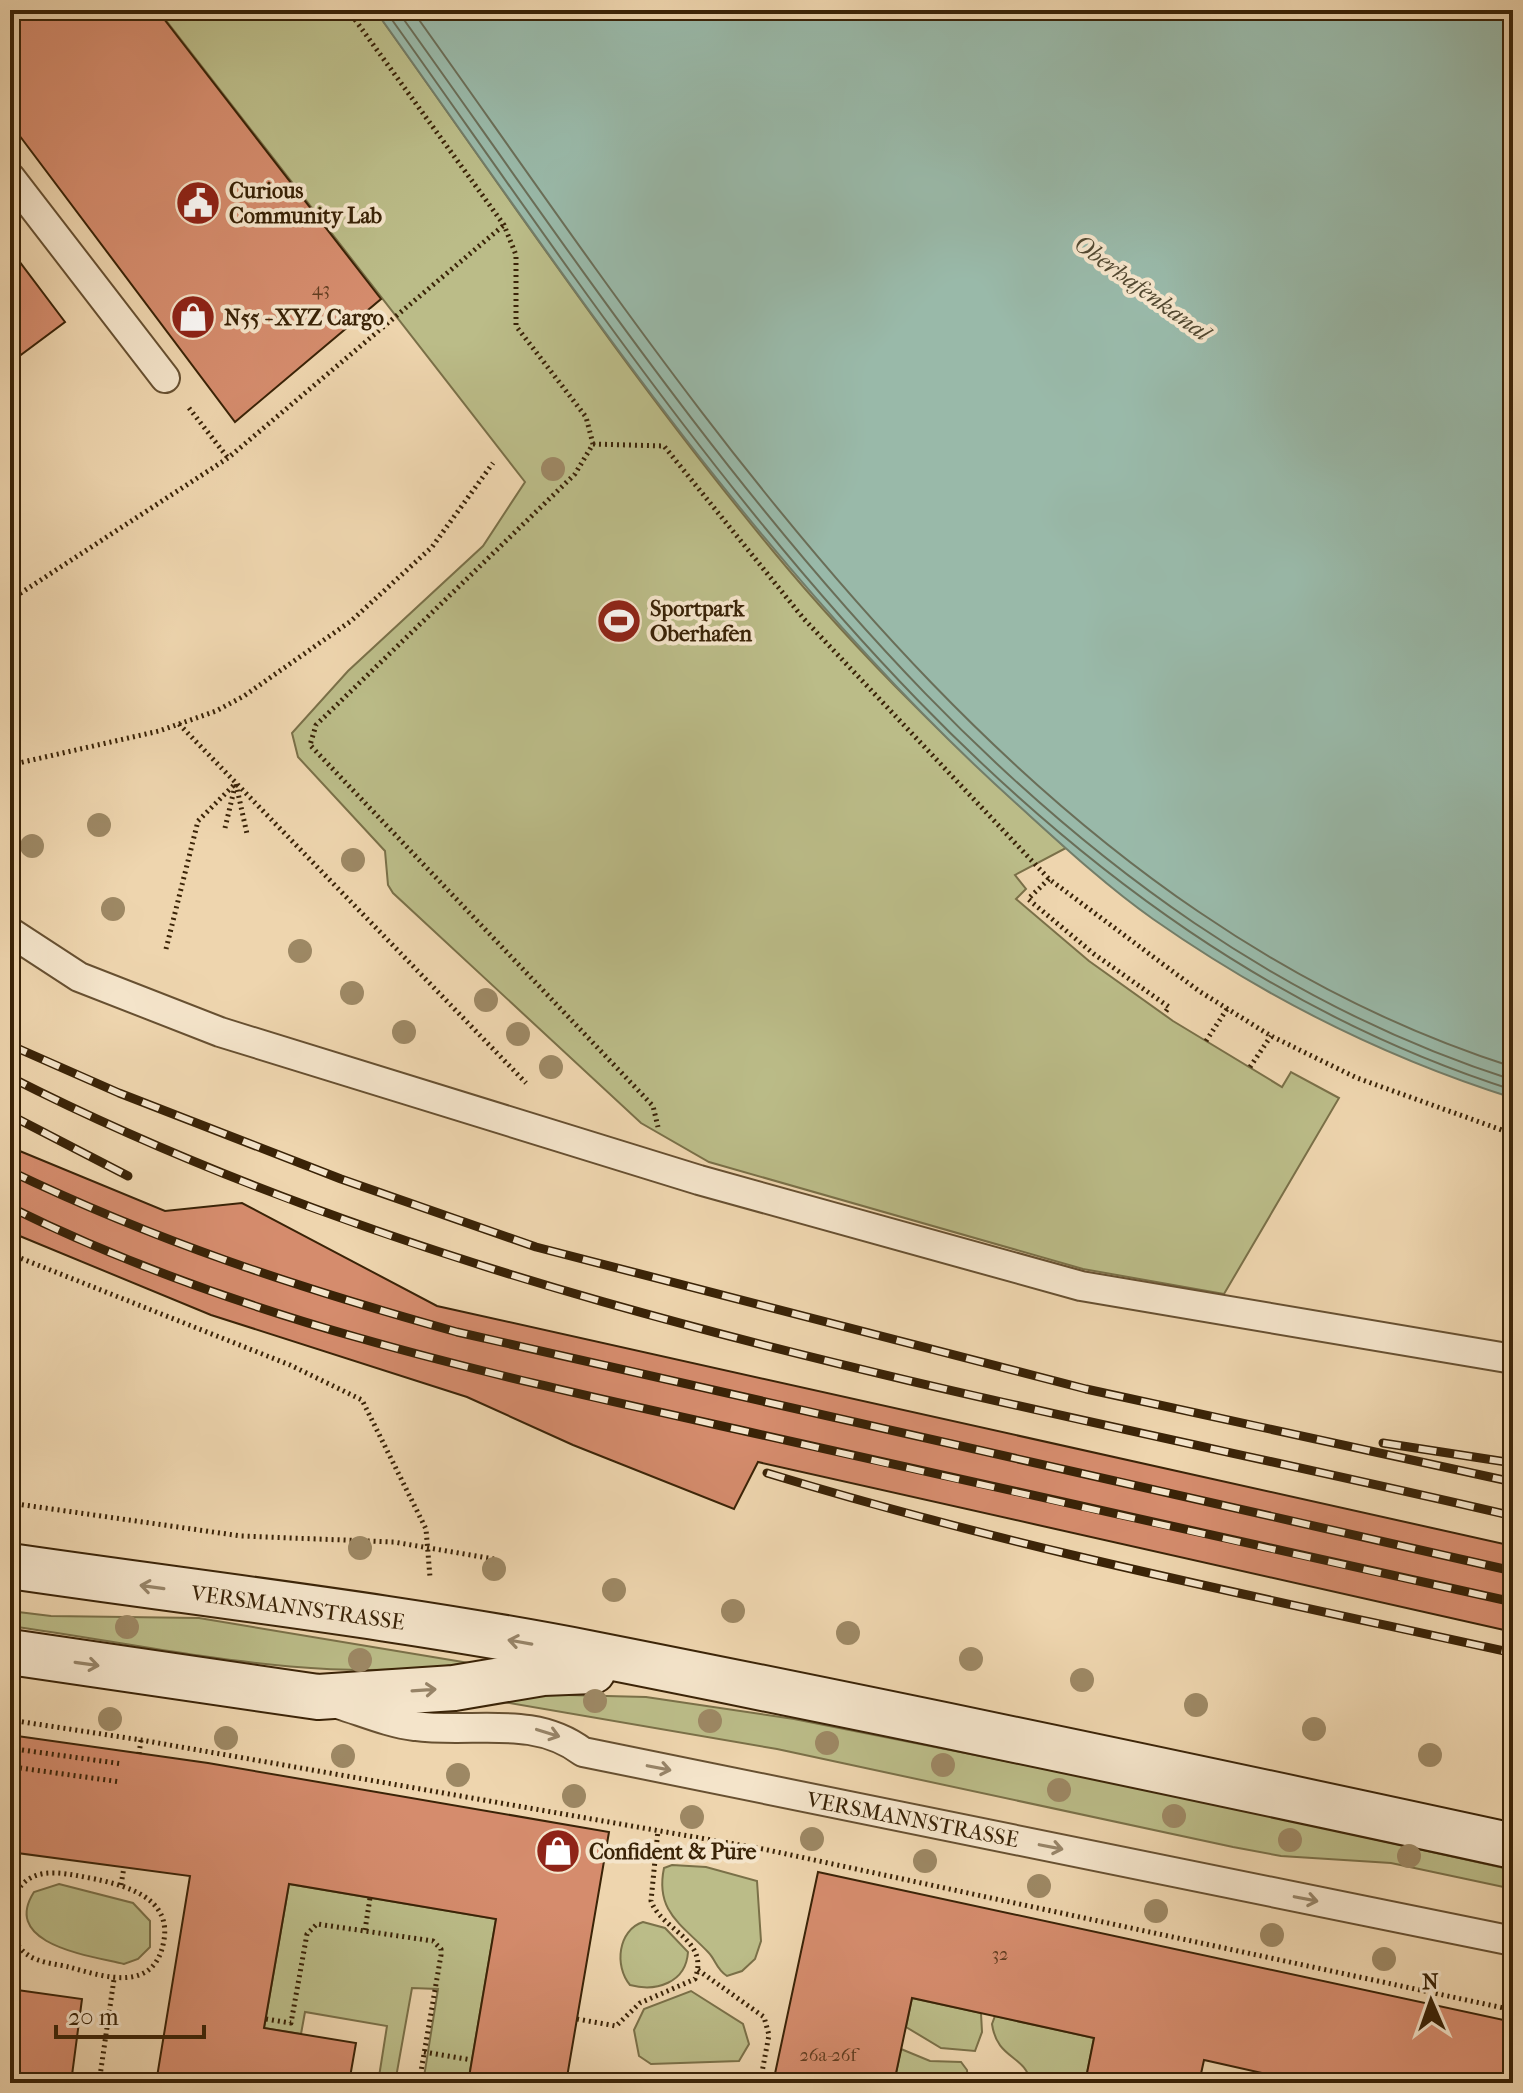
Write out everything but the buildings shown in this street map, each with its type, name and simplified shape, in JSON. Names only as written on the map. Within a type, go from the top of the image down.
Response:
[{"type":"main road","name":"VERSMANNSTRASSE","points":[[10,1566],[423,1625],[1015,1737],[1513,1846]]},
{"type":"main road","name":"VERSMANNSTRASSE","points":[[10,1652],[318,1697],[454,1688],[543,1673],[679,1673]]},
{"type":"lane","points":[[10,177],[165,378]]},
{"type":"lane","points":[[10,932],[79,977],[220,1032],[699,1180],[1081,1286],[1513,1359]]},
{"type":"lane","name":"VERSMANNSTRASSE","points":[[318,1697],[414,1726],[534,1729],[565,1739],[583,1752],[1513,1941]]},
{"type":"path","points":[[348,10],[504,225],[516,255],[516,326],[586,417],[593,444],[575,474],[316,725],[310,745],[653,1106],[662,1142],[699,1180]]},
{"type":"path","points":[[10,600],[228,458],[504,225]]},
{"type":"path","points":[[165,378],[228,458]]},
{"type":"path","points":[[593,444],[664,446],[804,619],[1049,879],[1227,1009],[1271,1036],[1357,1078],[1513,1134]]},
{"type":"path","points":[[10,765],[179,724],[244,696],[351,621],[432,547],[493,463]]},
{"type":"path","points":[[179,724],[531,1087]]},
{"type":"path","points":[[225,828],[236,783]]},
{"type":"path","points":[[236,783],[247,834]]},
{"type":"path","points":[[166,949],[198,821],[236,783]]},
{"type":"path","points":[[1049,879],[1028,899],[1094,954],[1169,1007],[1164,1014]]},
{"type":"path","points":[[1206,1041],[1227,1009]]},
{"type":"path","points":[[1250,1067],[1271,1036]]},
{"type":"path","points":[[10,1254],[290,1365],[362,1400],[426,1529],[430,1579],[423,1625]]},
{"type":"path","points":[[10,1503],[241,1536],[394,1542],[494,1559]]},
{"type":"path","points":[[10,1720],[141,1740],[763,1849],[1513,2010]]},
{"type":"path","points":[[139,1754],[141,1740]]},
{"type":"path","points":[[22,1750],[123,1764]]},
{"type":"path","points":[[20,1768],[121,1782]]},
{"type":"path","points":[[577,2019],[616,2026],[640,2003],[695,1979],[699,1959],[692,1945],[655,1910],[651,1901],[658,1830]]},
{"type":"path","points":[[121,1885],[124,1867]]},
{"type":"path","points":[[10,1908],[25,1882],[47,1871],[121,1885],[150,1899],[159,1910],[165,1932],[161,1952],[147,1970],[137,1976],[114,1979],[31,1957],[16,1941],[10,1925]]},
{"type":"path","points":[[365,1930],[370,1898]]},
{"type":"path","points":[[266,2019],[291,2023],[307,1934],[312,1928],[325,1923],[433,1941],[441,1949],[419,2083]]},
{"type":"path","points":[[698,1970],[764,2017],[769,2035],[760,2083]]},
{"type":"path","points":[[99,2083],[114,1979]]},
{"type":"path","points":[[424,2052],[472,2060]]},
{"type":"green space","name":"Sportpark Oberhafen","points":[[158,10],[375,10],[669,420],[773,551],[842,630],[914,705],[1066,848],[1015,875],[1026,889],[1016,899],[1089,961],[1173,1021],[1282,1087],[1291,1072],[1339,1098],[1224,1294],[1083,1269],[709,1162],[641,1123],[393,893],[388,885],[385,851],[298,757],[292,733],[348,671],[483,546],[525,482]]},
{"type":"green space","points":[[10,1611],[51,1616],[199,1618],[469,1663],[412,1669],[354,1670],[239,1661],[10,1626]]},
{"type":"green space","points":[[509,1696],[646,1697],[794,1719],[1157,1791],[1513,1870],[1513,1889],[1391,1863],[1281,1856],[777,1749],[504,1702]]},
{"type":"green space","points":[[672,1865],[706,1867],[757,1881],[761,1941],[755,1959],[742,1971],[727,1976],[723,1973],[708,1952],[672,1916],[663,1895],[662,1883],[664,1868]]},
{"type":"green space","points":[[59,1884],[133,1903],[150,1921],[150,1947],[138,1959],[124,1964],[72,1952],[39,1936],[29,1924],[27,1910],[34,1892]]},
{"type":"green space","points":[[289,1884],[496,1919],[468,2083],[423,2083],[438,1989],[412,1988],[395,2083],[378,2083],[387,2026],[305,2012],[301,2034],[264,2028]]},
{"type":"green space","points":[[643,1922],[665,1928],[688,1952],[682,1971],[676,1978],[659,1986],[630,1985],[622,1968],[620,1959],[624,1940],[635,1926]]},
{"type":"green space","points":[[691,1991],[743,2024],[749,2044],[739,2061],[651,2064],[639,2056],[634,2030],[644,2009]]},
{"type":"green space","points":[[912,1998],[981,2013],[982,2032],[975,2051],[941,2048],[906,2027]]},
{"type":"green space","points":[[995,2016],[1094,2038],[1085,2083],[1031,2083],[1023,2067],[999,2044],[992,2024]]},
{"type":"green space","points":[[901,2049],[930,2061],[961,2062],[967,2070],[968,2083],[894,2083]]},
{"type":"water","name":"Oberhafenkanal","points":[[375,10],[1513,10],[1513,1098],[1372,1044],[1238,974],[1135,906],[1018,805],[925,716],[838,623],[755,526],[598,323]]},
{"type":"railway","points":[[10,1045],[119,1093],[341,1179],[536,1247],[1086,1389],[1513,1482]]},
{"type":"railway","points":[[10,1077],[187,1159],[369,1228],[556,1288],[747,1341],[939,1388],[1513,1516]]},
{"type":"railway","points":[[10,1115],[128,1176]]},
{"type":"railway","points":[[10,1171],[120,1220],[230,1262],[457,1332],[1513,1571]]},
{"type":"railway","points":[[10,1207],[188,1283],[279,1314],[466,1367],[1513,1602]]},
{"type":"railway","points":[[1383,1443],[1513,1463]]},
{"type":"railway","points":[[767,1473],[1045,1548],[1513,1653]]},
{"type":"place","name":"Curious Community Lab","points":[[198,203]]},
{"type":"place","name":"N55 - XYZ Cargo","points":[[193,317]]},
{"type":"place","name":"Sportpark Oberhafen","points":[[619,621]]},
{"type":"place","name":"Confident & Pure","points":[[558,1851]]}]
